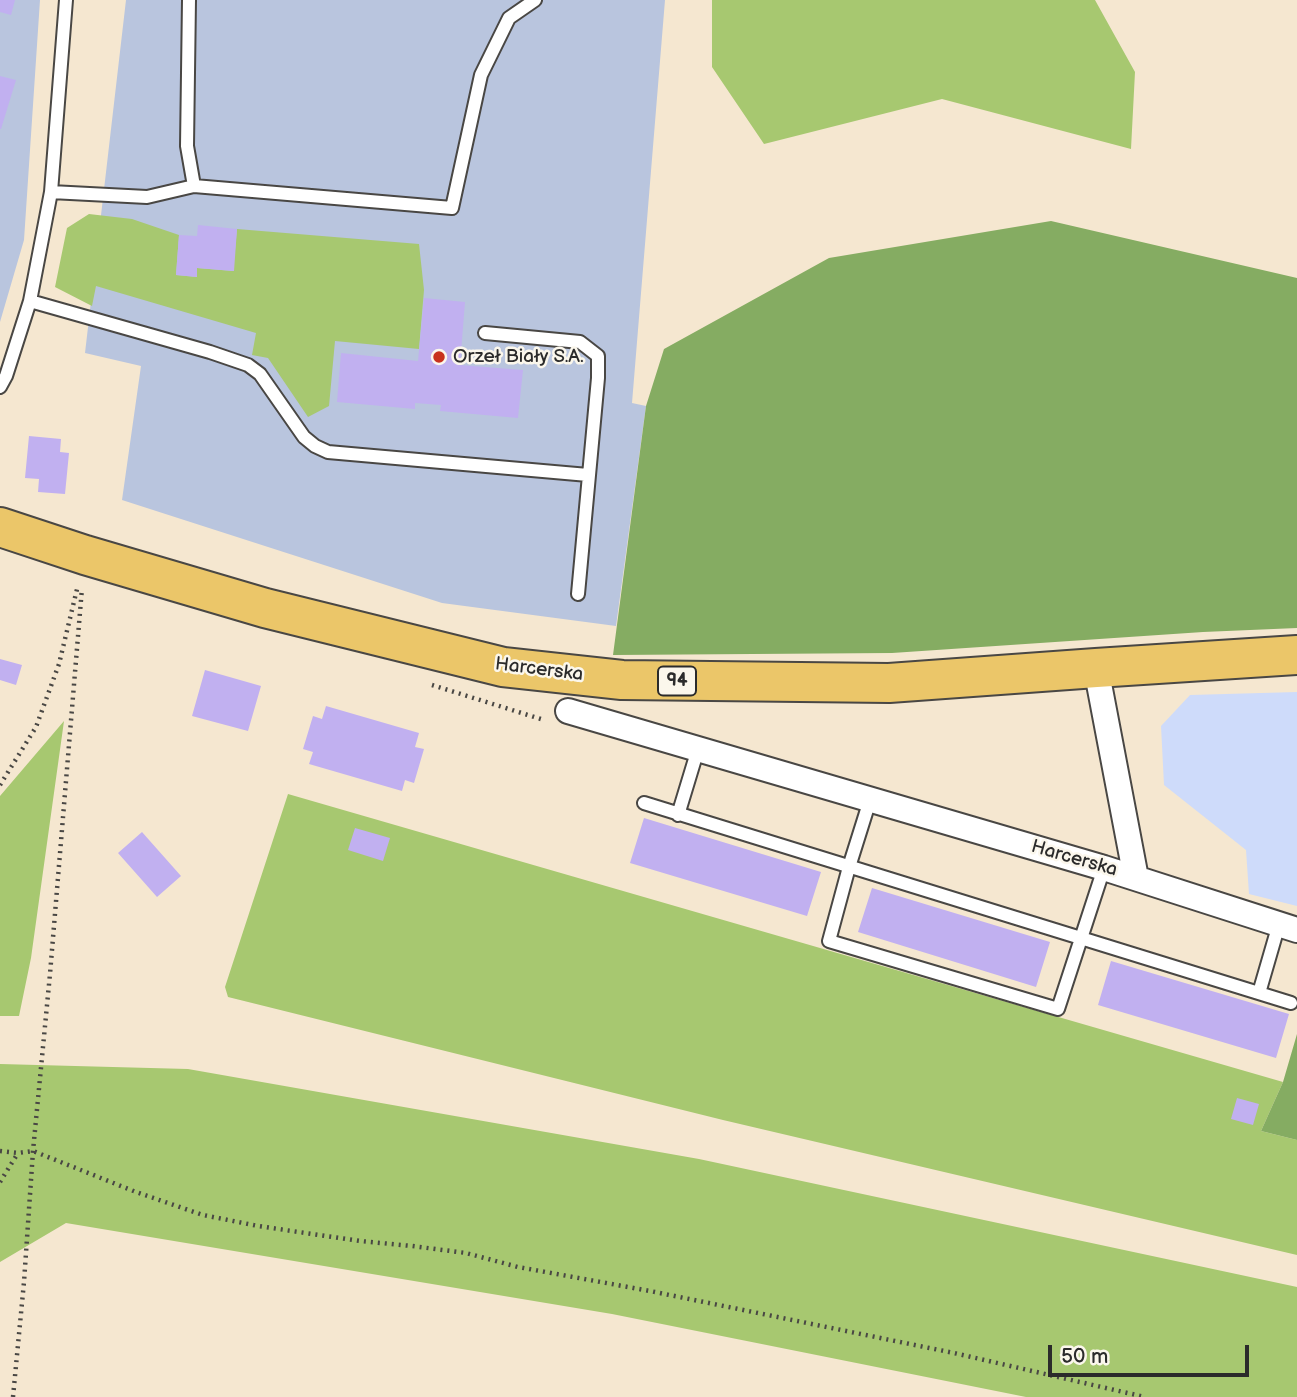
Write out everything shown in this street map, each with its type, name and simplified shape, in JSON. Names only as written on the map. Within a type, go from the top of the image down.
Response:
[{"type":"main road","name":"Harcerska","points":[[0,527],[265,608],[503,667],[622,680],[889,683],[1097,667]]},
{"type":"main road","name":"94","points":[[1097,667],[1297,655]]},
{"type":"street","points":[[1097,667],[1136,877]]},
{"type":"street","name":"Harcerska","points":[[558,716],[698,749],[1136,877],[1288,927]]},
{"type":"lane","points":[[0,387],[30,301],[51,192],[66,0]]},
{"type":"lane","points":[[189,0],[187,146],[194,186]]},
{"type":"lane","points":[[51,192],[147,197],[194,186],[452,208],[481,75],[509,18],[535,0]]},
{"type":"lane","points":[[30,301],[248,365],[260,374],[304,438],[328,452],[588,475]]},
{"type":"lane","points":[[485,333],[580,342],[597,356],[598,378],[578,594]]},
{"type":"lane","points":[[678,814],[698,749]]},
{"type":"lane","points":[[870,800],[829,942],[1058,1009],[1104,868]]},
{"type":"lane","points":[[643,803],[1291,1003]]},
{"type":"lane","points":[[1259,993],[1288,927]]},
{"type":"path","points":[[0,785],[37,727],[59,664],[85,555]]},
{"type":"path","points":[[13,1397],[85,555]]},
{"type":"path","points":[[428,684],[558,716]]},
{"type":"path","points":[[0,1151],[33,1151],[203,1215],[347,1239],[466,1253],[518,1267],[954,1353],[1144,1397]]},
{"type":"path","points":[[0,1182],[18,1153]]},
{"type":"shaded area","points":[[0,0],[40,0],[24,240],[0,322]]},
{"type":"shaded area","points":[[126,0],[665,0],[632,403],[646,406],[616,626],[442,603],[122,500],[141,366],[85,353]]},
{"type":"shaded area","points":[[1297,692],[1297,906],[1249,894],[1246,850],[1164,785],[1161,726],[1190,695]]},
{"type":"green space","points":[[712,0],[1095,0],[1135,72],[1131,149],[942,99],[764,144],[712,67]]},
{"type":"green space","points":[[89,214],[132,219],[179,235],[176,275],[197,277],[197,268],[233,271],[237,229],[419,244],[424,290],[419,349],[335,341],[329,406],[308,417],[268,358],[252,355],[256,333],[96,286],[92,306],[55,287],[67,228]]},
{"type":"green space","points":[[1051,221],[1297,278],[1297,628],[892,653],[613,655],[646,406],[664,349],[829,258]]},
{"type":"green space","points":[[64,721],[31,958],[19,1016],[0,1016],[0,796]]},
{"type":"green space","points":[[288,794],[1283,1082],[1261,1131],[1297,1140],[1297,1255],[723,1120],[228,997],[225,987]]},
{"type":"green space","points":[[1297,1034],[1297,1140],[1261,1131],[1283,1082]]},
{"type":"green space","points":[[0,1064],[188,1069],[699,1159],[1297,1287],[1297,1397],[1026,1397],[612,1314],[66,1223],[0,1262]]},
{"type":"building","points":[[0,0],[15,0],[11,15],[0,12]]},
{"type":"building","points":[[0,76],[16,80],[1,129],[0,129]]},
{"type":"building","points":[[198,225],[237,229],[234,271],[197,268],[197,277],[176,275],[179,235],[197,236]]},
{"type":"building","name":"Orzeł Biały S.A.","points":[[424,298],[465,302],[460,365],[523,370],[518,418],[440,411],[441,405],[415,403],[415,409],[337,402],[341,353],[418,361]]},
{"type":"building","points":[[29,436],[61,439],[60,452],[69,453],[65,494],[38,492],[39,479],[25,478]]},
{"type":"building","points":[[0,659],[22,665],[16,685],[0,680]]},
{"type":"building","points":[[205,670],[261,686],[248,731],[192,716]]},
{"type":"building","points":[[326,706],[419,733],[415,747],[424,749],[414,783],[405,780],[402,791],[309,764],[313,752],[303,749],[313,716],[322,719]]},
{"type":"building","points":[[644,818],[821,872],[807,916],[630,863]]},
{"type":"building","points":[[355,828],[390,838],[383,861],[348,850]]},
{"type":"building","points":[[142,832],[181,876],[157,897],[118,853]]},
{"type":"building","points":[[872,888],[1050,942],[1036,987],[858,932]]},
{"type":"building","points":[[1111,961],[1289,1014],[1276,1058],[1098,1005]]},
{"type":"building","points":[[1237,1098],[1259,1104],[1253,1125],[1231,1119]]},
{"type":"place","name":"Orzeł Biały S.A.","points":[[439,357]]}]
